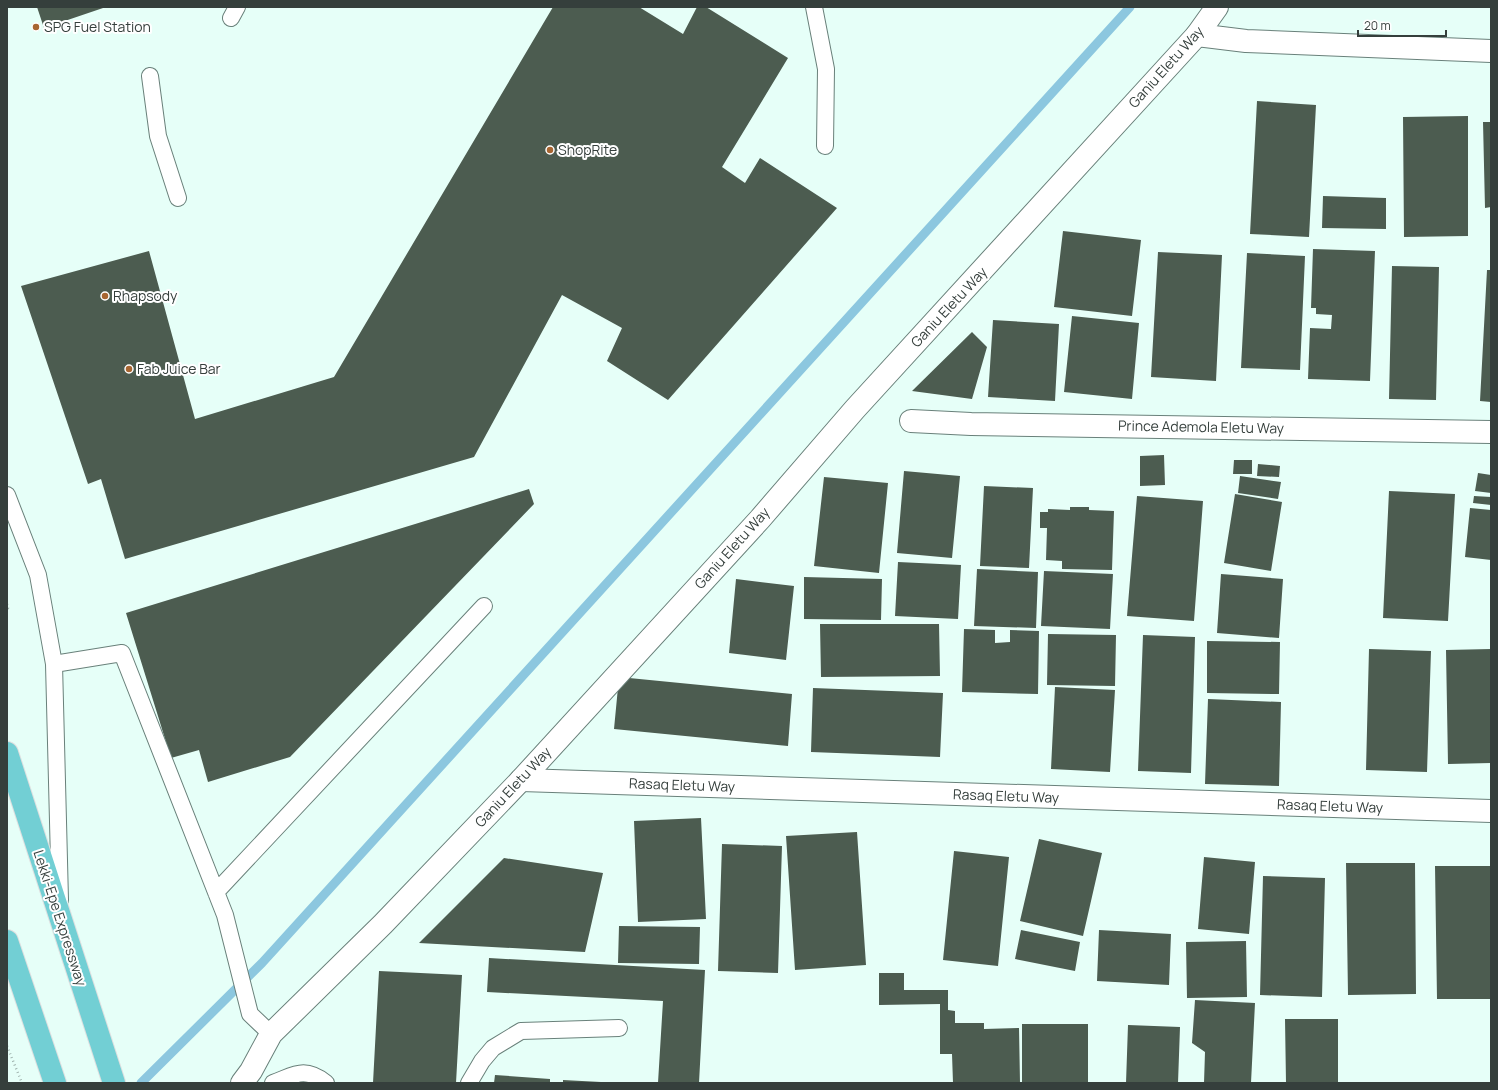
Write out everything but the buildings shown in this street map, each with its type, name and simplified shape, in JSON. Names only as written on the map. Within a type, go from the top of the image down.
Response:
[{"type":"highway","name":"Lekki-Epe Expressway","points":[[7,752],[114,1083]]},
{"type":"highway","points":[[7,786],[25,808]]},
{"type":"highway","points":[[7,941],[55,1083]]},
{"type":"street","name":"Ganiu Eletu Way","points":[[254,1079],[271,1034],[383,924],[521,780],[760,519],[855,409],[1197,35],[1217,7]]},
{"type":"street","points":[[1197,35],[1246,41],[1491,51]]},
{"type":"street","name":"Prince Ademola Eletu Way","points":[[911,421],[971,424],[1491,432]]},
{"type":"street","name":"Rasaq Eletu Way","points":[[521,780],[1491,811]]},
{"type":"lane","points":[[814,7],[826,69],[825,146]]},
{"type":"lane","points":[[150,76],[158,136],[178,198]]},
{"type":"lane","points":[[7,495],[38,575],[54,664],[60,918]]},
{"type":"lane","points":[[216,892],[484,606]]},
{"type":"lane","points":[[54,664],[122,653],[225,915],[250,1014],[271,1034]]},
{"type":"lane","points":[[469,1083],[482,1061],[493,1048],[521,1031],[619,1028]]},
{"type":"lane","points":[[273,1083],[294,1074],[308,1074],[326,1083]]},
{"type":"path","points":[[7,604],[8,609]]},
{"type":"path","points":[[7,1046],[22,1083]]},
{"type":"waterway","points":[[141,1083],[262,963],[1130,7]]},
{"type":"place","name":"SPG Fuel Station","points":[[36,27]]},
{"type":"place","name":"ShopRite","points":[[550,150]]},
{"type":"place","name":"Rhapsody","points":[[105,296]]},
{"type":"place","name":"Fab Juice Bar","points":[[129,369]]}]
